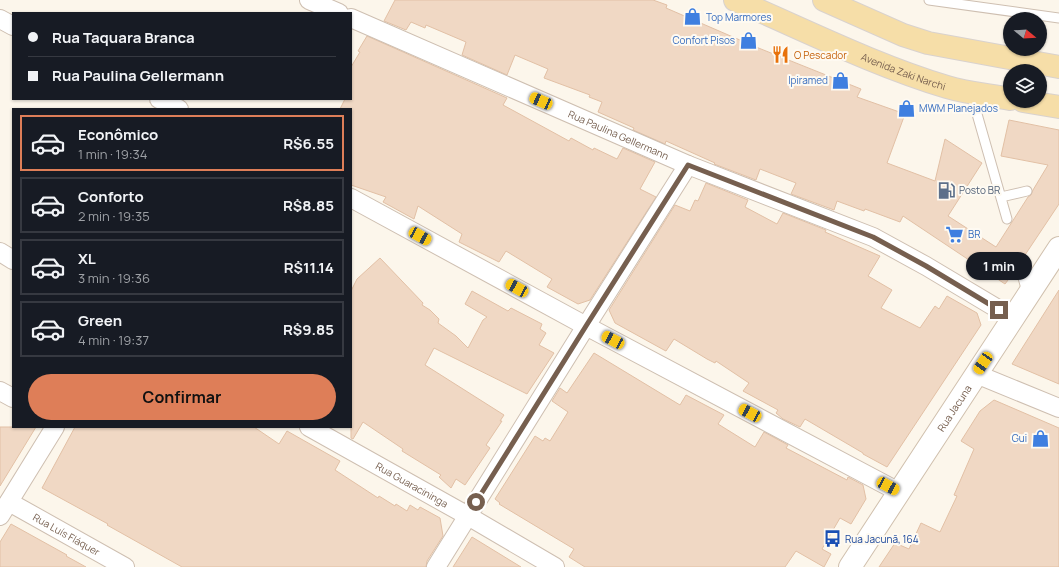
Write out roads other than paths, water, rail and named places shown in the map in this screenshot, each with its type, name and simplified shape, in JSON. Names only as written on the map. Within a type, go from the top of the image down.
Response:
[{"type":"main road","name":"Avenida Zaki Narchi","points":[[735,0],[903,72],[948,88],[1003,98]]},
{"type":"main road","points":[[824,0],[903,35],[928,43],[1059,67]]},
{"type":"main road","points":[[1047,106],[1059,108]]},
{"type":"main road","name":"Rua Jacuna","points":[[850,567],[1059,248]]},
{"type":"street","points":[[309,0],[336,12]]},
{"type":"street","name":"Rua Paulina Gellermann","points":[[352,18],[688,165],[873,237],[926,266],[1013,318]]},
{"type":"street","points":[[0,19],[12,25]]},
{"type":"street","points":[[160,100],[176,108]]},
{"type":"street","points":[[436,567],[688,165]]},
{"type":"street","points":[[352,199],[586,326],[899,492]]},
{"type":"street","points":[[0,252],[12,259]]},
{"type":"street","points":[[976,374],[1059,408]]},
{"type":"street","points":[[0,391],[12,397]]},
{"type":"street","points":[[4,509],[54,428]]},
{"type":"street","name":"Rua Guaracininga","points":[[312,428],[555,567]]},
{"type":"street","name":"Rua Luís Fláquer","points":[[4,509],[125,567]]},
{"type":"lane","points":[[929,0],[1059,18]]},
{"type":"lane","points":[[971,92],[1007,219]]},
{"type":"lane","points":[[1001,197],[1027,191]]},
{"type":"lane","points":[[1020,266],[1028,295]]},
{"type":"place","name":"Top Marmores","points":[[693,17]]},
{"type":"place","name":"Confort Pisos","points":[[748,40]]},
{"type":"place","name":"O Pescador","points":[[781,55]]},
{"type":"place","name":"Ipiramed","points":[[841,80]]},
{"type":"place","name":"MWM Planejados","points":[[906,108]]},
{"type":"place","name":"Posto BR","points":[[946,190]]},
{"type":"place","name":"BR","points":[[955,234]]},
{"type":"place","name":"Gui","points":[[1040,438]]},
{"type":"place","name":"Rua Jacunã, 164","points":[[832,539]]}]
